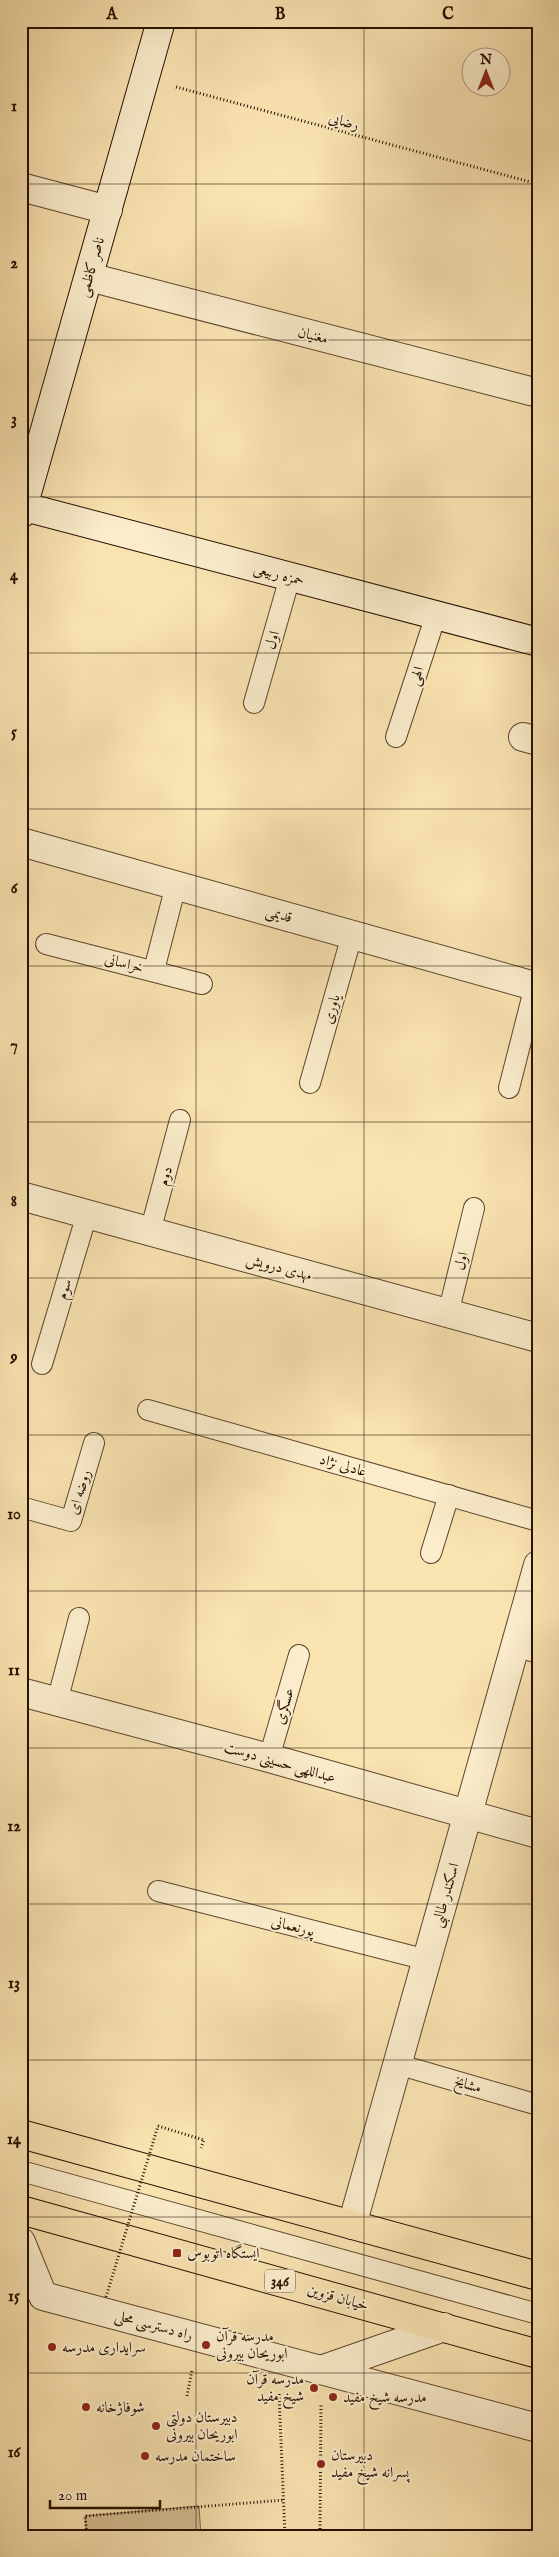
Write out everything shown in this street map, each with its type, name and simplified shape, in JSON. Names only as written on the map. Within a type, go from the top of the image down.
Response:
[{"type":"main road","points":[[21,2134],[538,2276]]},
{"type":"main road","name":"خیابان قزوین","points":[[21,2210],[538,2354]]},
{"type":"street","name":"ناصر کاظمی","points":[[22,509],[161,21]]},
{"type":"street","points":[[21,187],[108,210]]},
{"type":"street","name":"مغنیان","points":[[89,277],[538,393]]},
{"type":"street","name":"حمزه ربیعی","points":[[22,509],[538,642]]},
{"type":"street","name":"قدیمی","points":[[21,842],[536,986]]},
{"type":"street","name":"مهدی درویش","points":[[21,1196],[538,1338]]},
{"type":"street","name":"اسکندر طالبی","points":[[352,2225],[467,1815],[526,1649],[538,1565]]},
{"type":"street","name":"عبداللهی حسینی دوست","points":[[21,1692],[268,1758],[538,1834]]},
{"type":"street","name":"راه دسترسی محلی","points":[[21,2242],[43,2296],[538,2428]]},
{"type":"street","points":[[322,2370],[444,2327]]},
{"type":"lane","name":"اول","points":[[254,703],[290,577]]},
{"type":"lane","name":"الهی","points":[[396,737],[436,615]]},
{"type":"lane","points":[[154,970],[176,885]]},
{"type":"lane","name":"یاوری","points":[[310,1083],[352,935]]},
{"type":"lane","name":"خراسانی","points":[[46,944],[154,970],[202,984]]},
{"type":"lane","points":[[509,1088],[536,986]]},
{"type":"lane","name":"دوم","points":[[150,1232],[180,1120]]},
{"type":"lane","name":"اول","points":[[448,1314],[474,1208]]},
{"type":"lane","name":"سوم","points":[[42,1364],[87,1214]]},
{"type":"lane","name":"عادلی نژاد","points":[[148,1410],[538,1521]]},
{"type":"lane","name":"روضه ای","points":[[21,1507],[71,1521],[94,1443]]},
{"type":"lane","points":[[431,1553],[449,1495]]},
{"type":"lane","points":[[57,1702],[79,1618]]},
{"type":"lane","name":"عسگری","points":[[268,1758],[299,1655]]},
{"type":"lane","name":"پورنعمانی","points":[[158,1891],[427,1960]]},
{"type":"lane","name":"مشایخ","points":[[397,2064],[538,2105]]},
{"type":"lane","points":[[21,2171],[538,2314]]},
{"type":"path","name":"رضایی","points":[[145,79],[538,184]]},
{"type":"path","points":[[106,2297],[158,2126],[204,2140]]},
{"type":"path","points":[[278,2358],[285,2536]]},
{"type":"path","points":[[320,2536],[322,2370]]},
{"type":"path","points":[[87,2536],[85,2516],[284,2500]]},
{"type":"shaded area","points":[[199,2506],[201,2536],[87,2536],[85,2516]]},
{"type":"place","name":"ایستگاه اتوبوس","points":[[177,2253]]},
{"type":"place","name":"مدرسه قرآن ابوریحان بیرونی","points":[[206,2345]]},
{"type":"place","name":"سرایداری مدرسه","points":[[52,2347]]},
{"type":"place","name":"مدرسه قرآن شیخ مفید","points":[[314,2388]]},
{"type":"place","name":"مدرسه شیخ مفید","points":[[333,2397]]},
{"type":"place","name":"شوفاژخانه","points":[[86,2407]]},
{"type":"place","name":"دبیرستان دولتی ابوریحان بیرونی","points":[[156,2426]]},
{"type":"place","name":"ساختمان مدرسه","points":[[145,2456]]},
{"type":"place","name":"دبیرستان پسرانه شیخ مفید","points":[[321,2464]]}]
